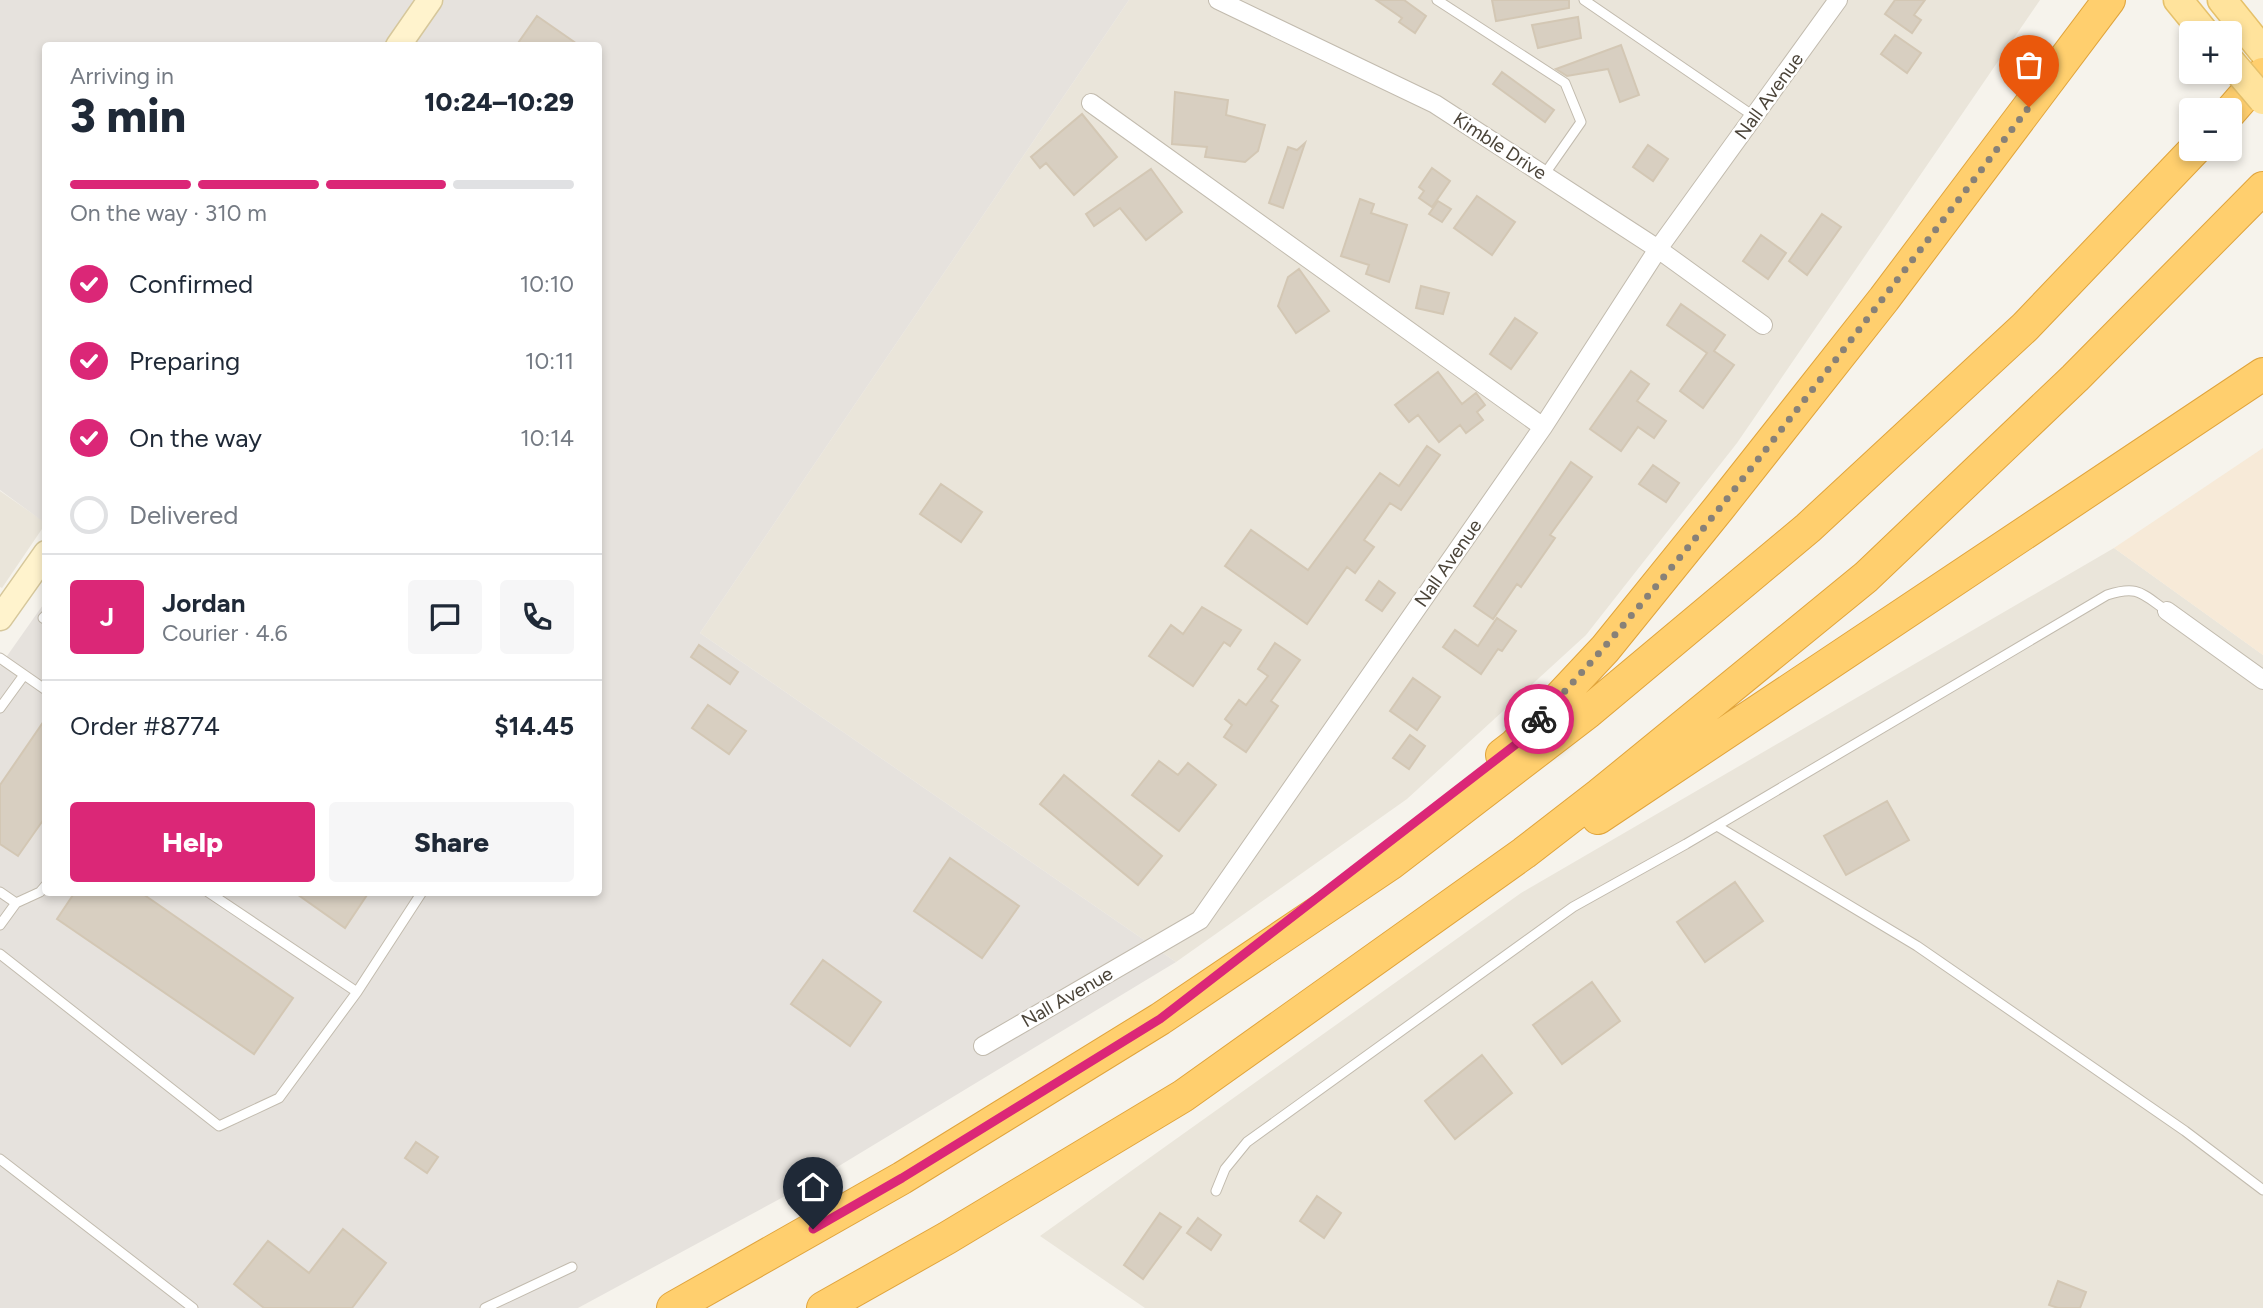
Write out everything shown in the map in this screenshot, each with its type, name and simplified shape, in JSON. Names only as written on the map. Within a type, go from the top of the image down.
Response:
[{"type":"highway","points":[[1160,1019],[1515,745],[1605,649],[1884,299],[2109,0]]},
{"type":"highway","points":[[2242,98],[2263,74]]},
{"type":"highway","points":[[673,1308],[902,1178],[1160,1019],[1390,864],[1588,712],[1808,528],[2025,327],[2184,161]]},
{"type":"highway","points":[[823,1308],[947,1238],[1182,1096],[1524,853],[1630,770],[1866,576],[2075,378],[2263,188]]},
{"type":"highway","points":[[1524,853],[1580,830],[1659,780],[2263,374]]},
{"type":"main road","points":[[401,42],[430,0]]},
{"type":"main road","points":[[2178,0],[2195,21]]},
{"type":"main road","points":[[2227,6],[2263,51]]},
{"type":"main road","points":[[2242,75],[2263,100]]},
{"type":"main road","points":[[1,616],[42,559]]},
{"type":"street","name":"Nall Avenue","points":[[983,1045],[1200,920],[1542,428],[1658,249],[1838,0]]},
{"type":"street","name":"Kimble Drive","points":[[1229,1],[1435,104],[1658,249],[1763,324]]},
{"type":"street","points":[[1091,103],[1542,428]]},
{"type":"street","points":[[2167,611],[2263,680]]},
{"type":"lane","points":[[1437,0],[1565,83],[1581,122],[1544,175]]},
{"type":"lane","points":[[1590,2],[1755,117]]},
{"type":"lane","points":[[1216,1191],[1225,1169],[1247,1142],[1573,907],[1717,826],[2107,595],[2128,588],[2143,594],[2167,611]]},
{"type":"lane","points":[[0,658],[42,687]]},
{"type":"lane","points":[[0,708],[24,675]]},
{"type":"lane","points":[[1717,826],[1917,946],[2185,1131],[2263,1190]]},
{"type":"lane","points":[[0,925],[16,903],[42,890]]},
{"type":"lane","points":[[0,892],[16,903]]},
{"type":"lane","points":[[214,896],[357,992]]},
{"type":"lane","points":[[0,954],[219,1126],[279,1098],[357,992],[419,896]]},
{"type":"lane","points":[[0,1159],[193,1308]]},
{"type":"lane","points":[[485,1308],[572,1267]]},
{"type":"shaded area","points":[[0,0],[1129,0],[700,633],[1176,962],[824,1175],[578,1308],[0,1308],[0,666],[42,606],[42,896],[602,896],[602,42],[42,42],[42,521],[0,490]]},
{"type":"shaded area","points":[[1129,0],[2040,0],[1737,443],[1586,635],[1407,799],[1176,962],[700,633]]},
{"type":"shaded area","points":[[2263,448],[2263,655],[2114,548]]},
{"type":"shaded area","points":[[0,491],[42,520],[42,529],[2,588]]},
{"type":"shaded area","points":[[2114,548],[2263,655],[2263,1308],[1145,1308],[1040,1236],[1521,893]]},
{"type":"building","points":[[1376,0],[1404,0],[1426,16],[1415,33],[1399,22],[1402,18]]},
{"type":"building","points":[[1492,0],[1569,0],[1569,8],[1496,21]]},
{"type":"building","points":[[1895,0],[1925,0],[1914,15],[1921,20],[1912,33],[1885,14]]},
{"type":"building","points":[[537,16],[574,42],[519,42]]},
{"type":"building","points":[[1578,17],[1581,38],[1538,48],[1532,25]]},
{"type":"building","points":[[1895,35],[1921,53],[1907,73],[1881,54]]},
{"type":"building","points":[[1621,45],[1639,95],[1620,102],[1608,69],[1567,76],[1556,69]]},
{"type":"building","points":[[1502,72],[1554,110],[1545,122],[1493,84]]},
{"type":"building","points":[[1175,92],[1228,100],[1226,115],[1265,125],[1258,151],[1245,162],[1205,157],[1207,147],[1172,144]]},
{"type":"building","points":[[1082,114],[1117,157],[1074,195],[1046,163],[1040,168],[1031,157]]},
{"type":"building","points":[[1305,143],[1283,208],[1269,203],[1288,147],[1297,150]]},
{"type":"building","points":[[1648,145],[1668,159],[1653,181],[1633,167]]},
{"type":"building","points":[[1432,168],[1450,181],[1432,207],[1419,198],[1424,191],[1419,187]]},
{"type":"building","points":[[1151,169],[1182,212],[1146,240],[1120,208],[1094,226],[1086,214]]},
{"type":"building","points":[[1477,196],[1515,222],[1492,255],[1454,228]]},
{"type":"building","points":[[1360,199],[1374,204],[1371,213],[1407,225],[1389,282],[1366,274],[1369,265],[1341,256]]},
{"type":"building","points":[[1438,201],[1451,209],[1442,222],[1429,214]]},
{"type":"building","points":[[1822,214],[1841,227],[1807,275],[1789,261]]},
{"type":"building","points":[[1761,235],[1786,253],[1768,279],[1743,261]]},
{"type":"building","points":[[1299,269],[1329,311],[1296,333],[1278,306],[1288,277]]},
{"type":"building","points":[[1421,286],[1449,293],[1443,314],[1416,308]]},
{"type":"building","points":[[1681,304],[1725,335],[1714,351],[1734,365],[1703,408],[1680,391],[1707,353],[1667,325]]},
{"type":"building","points":[[1515,318],[1537,333],[1511,369],[1490,354]]},
{"type":"building","points":[[1631,371],[1649,384],[1637,401],[1666,421],[1654,438],[1638,427],[1621,451],[1590,429]]},
{"type":"building","points":[[1438,372],[1462,404],[1476,393],[1485,405],[1477,412],[1483,420],[1466,433],[1460,425],[1439,442],[1418,415],[1409,422],[1395,405]]},
{"type":"building","points":[[1427,446],[1440,455],[1401,510],[1390,503],[1364,540],[1374,547],[1355,573],[1347,567],[1307,624],[1225,566],[1251,530],[1308,570],[1380,473],[1399,486]]},
{"type":"building","points":[[1571,462],[1592,477],[1550,535],[1555,538],[1521,587],[1517,584],[1493,619],[1474,606]]},
{"type":"building","points":[[1653,465],[1679,483],[1666,502],[1639,484]]},
{"type":"building","points":[[941,484],[982,512],[961,542],[920,514]]},
{"type":"building","points":[[1379,581],[1395,593],[1382,611],[1366,600]]},
{"type":"building","points":[[1202,607],[1241,630],[1230,646],[1224,642],[1193,686],[1149,656],[1171,625],[1183,634]]},
{"type":"building","points":[[1497,618],[1516,631],[1502,651],[1498,649],[1481,674],[1443,647],[1455,630],[1478,646]]},
{"type":"building","points":[[1275,643],[1300,660],[1271,701],[1278,706],[1246,752],[1224,737],[1232,725],[1225,719],[1239,700],[1246,705],[1268,676],[1258,669]]},
{"type":"building","points":[[699,645],[738,672],[730,684],[691,657]]},
{"type":"building","points":[[1413,678],[1440,697],[1417,730],[1390,711]]},
{"type":"building","points":[[708,705],[746,731],[729,754],[692,728]]},
{"type":"building","points":[[42,724],[42,822],[18,856],[0,844],[0,785]]},
{"type":"building","points":[[1410,735],[1425,746],[1409,769],[1393,758]]},
{"type":"building","points":[[1159,761],[1178,775],[1188,763],[1216,785],[1179,831],[1132,795]]},
{"type":"building","points":[[1064,775],[1162,856],[1138,885],[1040,804]]},
{"type":"building","points":[[1887,801],[1909,840],[1846,875],[1824,836]]},
{"type":"building","points":[[950,858],[1019,906],[982,958],[914,911]]},
{"type":"building","points":[[1735,882],[1763,921],[1705,962],[1677,922]]},
{"type":"building","points":[[72,896],[146,896],[293,998],[254,1054],[57,919]]},
{"type":"building","points":[[300,896],[366,896],[345,928]]},
{"type":"building","points":[[823,960],[881,1002],[850,1046],[791,1004]]},
{"type":"building","points":[[1592,982],[1620,1021],[1562,1064],[1533,1025]]},
{"type":"building","points":[[1482,1055],[1512,1093],[1455,1139],[1425,1101]]},
{"type":"building","points":[[416,1142],[438,1157],[427,1173],[405,1158]]},
{"type":"building","points":[[1317,1196],[1341,1213],[1324,1238],[1300,1221]]},
{"type":"building","points":[[1160,1213],[1181,1227],[1143,1279],[1124,1265]]},
{"type":"building","points":[[1198,1218],[1221,1235],[1211,1250],[1187,1233]]},
{"type":"building","points":[[343,1229],[386,1263],[352,1308],[264,1308],[234,1284],[268,1241],[309,1273]]},
{"type":"building","points":[[2058,1281],[2086,1292],[2080,1308],[2058,1308],[2049,1305]]},
{"type":"way so far","points":[[1539,719],[1605,649],[1719,508],[1884,299],[2029,107]]},
{"type":"route","points":[[813,1229],[902,1178],[1160,1019],[1515,745],[1539,719]]}]
